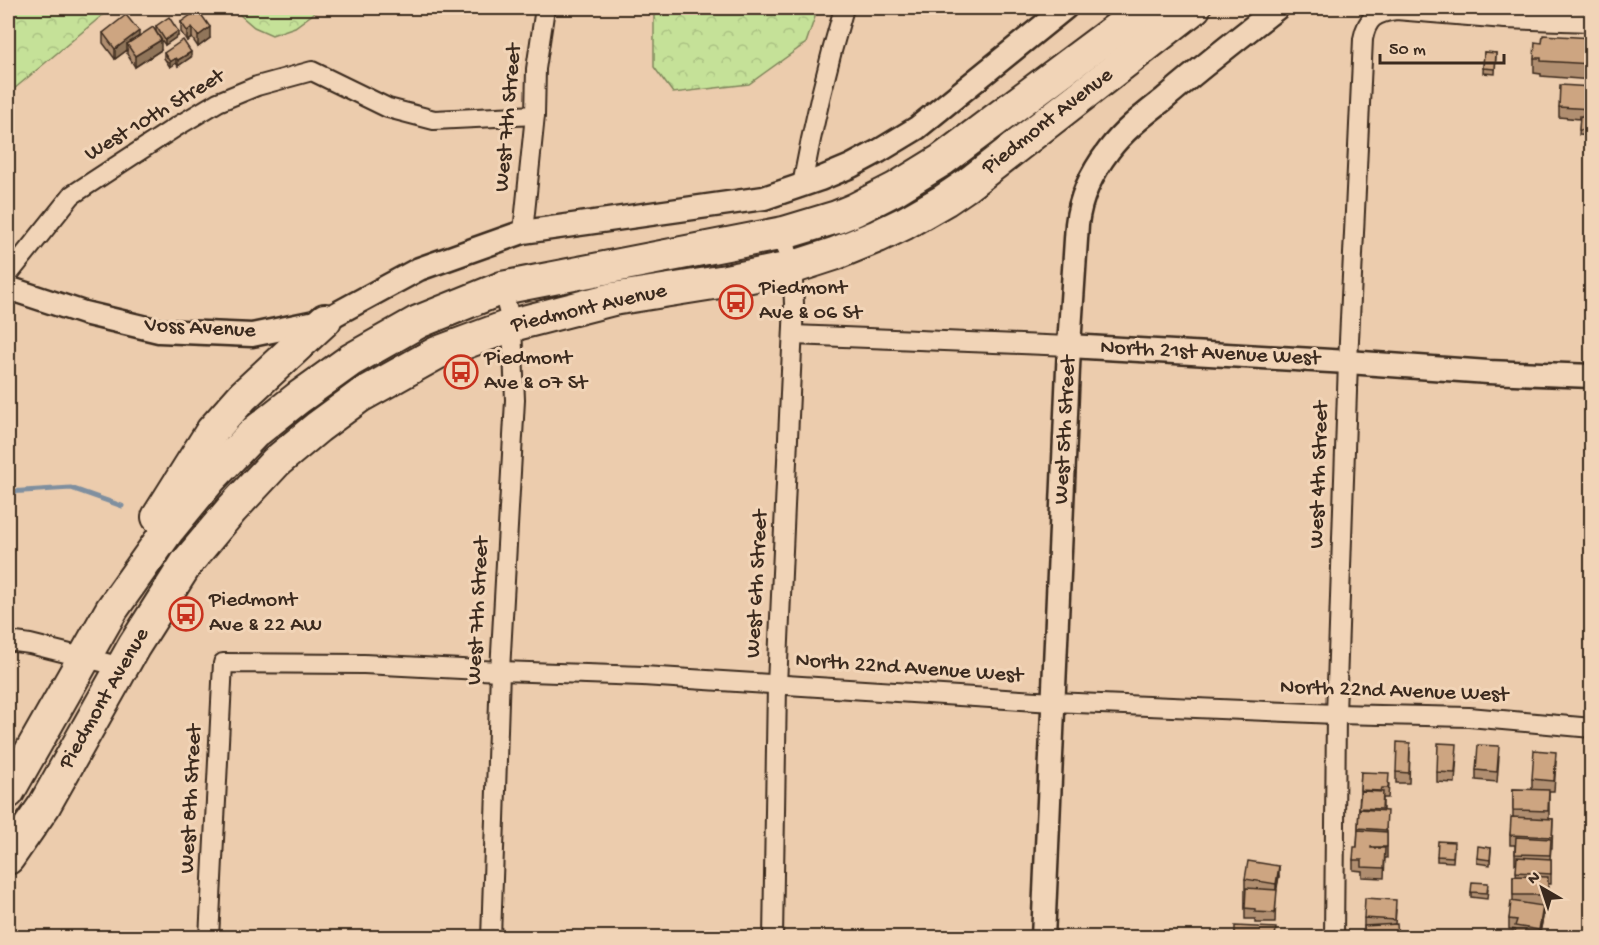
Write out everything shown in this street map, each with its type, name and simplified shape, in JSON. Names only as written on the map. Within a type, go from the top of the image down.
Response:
[{"type":"highway","name":"Piedmont Avenue","points":[[8,792],[112,609],[168,530],[210,479],[254,433],[351,360],[418,322],[502,288],[784,233],[854,210],[920,175],[958,150],[1145,8]]},
{"type":"highway","name":"Piedmont Avenue","points":[[8,858],[44,806],[122,667],[186,564],[232,509],[276,462],[360,396],[437,353],[512,325],[613,299],[791,268],[878,236],[945,200],[984,172],[1194,8]]},
{"type":"highway","points":[[112,609],[156,521],[212,431],[243,396],[325,320]]},
{"type":"street","name":"West 7th Street","points":[[523,232],[536,69],[545,8]]},
{"type":"street","points":[[802,185],[811,135],[844,8]]},
{"type":"street","points":[[325,320],[419,269],[523,232],[764,198],[851,166],[918,128],[1065,8]]},
{"type":"street","name":"West 5th Street","points":[[1043,938],[1069,346],[1079,209],[1087,187],[1100,163],[1118,139],[1277,8]]},
{"type":"street","name":"West 4th Street","points":[[1334,938],[1336,714],[1347,362],[1365,27],[1373,16],[1396,10],[1505,19],[1592,22]]},
{"type":"street","name":"West 10th Street","points":[[8,275],[72,195],[184,122],[218,102],[257,86],[312,71],[388,108],[434,120],[534,115]]},
{"type":"street","name":"West 6th Street","points":[[773,938],[777,685],[794,291],[784,233]]},
{"type":"street","name":"Voss Avenue","points":[[8,288],[84,313],[159,331],[252,335],[325,320]]},
{"type":"street","name":"West 7th Street","points":[[491,938],[500,671],[514,400],[512,325],[502,288]]},
{"type":"street","name":"North 21st Avenue West","points":[[793,335],[1069,346],[1488,372],[1592,376]]},
{"type":"street","points":[[8,641],[30,644],[122,667]]},
{"type":"street","name":"North 22nd Avenue West","points":[[223,663],[364,664],[643,676],[1053,702],[1469,717],[1592,728]]},
{"type":"street","name":"West 8th Street","points":[[209,938],[223,663]]},
{"type":"green space","points":[[8,8],[111,8],[8,94]]},
{"type":"green space","points":[[232,8],[321,8],[295,27],[272,35],[254,27]]},
{"type":"green space","points":[[654,8],[818,8],[806,43],[749,84],[673,93],[654,67]]},
{"type":"building","points":[[198,10],[210,27],[198,36],[192,27],[187,31],[181,22]]},
{"type":"building","points":[[126,15],[139,31],[115,49],[103,33]]},
{"type":"building","points":[[169,17],[178,31],[165,40],[156,26]]},
{"type":"building","points":[[153,27],[161,40],[135,56],[127,44]]},
{"type":"building","points":[[1543,35],[1592,38],[1592,64],[1541,61],[1541,58],[1534,58],[1535,42],[1542,43]]},
{"type":"building","points":[[183,40],[191,52],[170,62],[164,53]]},
{"type":"building","points":[[1484,52],[1496,53],[1495,69],[1483,68]]},
{"type":"building","points":[[1560,85],[1592,87],[1591,109],[1559,107]]},
{"type":"building","points":[[1580,116],[1592,117],[1592,130],[1579,130]]},
{"type":"building","points":[[1397,742],[1410,743],[1409,773],[1396,772]]},
{"type":"building","points":[[1438,743],[1457,744],[1455,773],[1437,772]]},
{"type":"building","points":[[1478,745],[1499,746],[1497,772],[1476,770]]},
{"type":"building","points":[[1534,750],[1556,752],[1554,781],[1532,779]]},
{"type":"building","points":[[1361,772],[1389,773],[1388,788],[1382,788],[1381,791],[1360,790]]},
{"type":"building","points":[[1513,789],[1549,790],[1548,811],[1513,810]]},
{"type":"building","points":[[1361,791],[1383,792],[1382,809],[1359,808]]},
{"type":"building","points":[[1359,809],[1387,811],[1386,830],[1358,828]]},
{"type":"building","points":[[1511,817],[1553,819],[1552,837],[1510,835]]},
{"type":"building","points":[[1358,830],[1387,832],[1387,847],[1371,847],[1385,848],[1384,868],[1362,867],[1362,860],[1353,860],[1354,847],[1357,847]]},
{"type":"building","points":[[1516,837],[1551,839],[1550,855],[1515,854]]},
{"type":"building","points":[[1438,841],[1454,842],[1453,857],[1437,856]]},
{"type":"building","points":[[1478,846],[1491,848],[1490,860],[1477,858]]},
{"type":"building","points":[[1517,857],[1551,859],[1551,874],[1516,872]]},
{"type":"building","points":[[1248,861],[1279,866],[1276,884],[1245,879]]},
{"type":"building","points":[[1513,876],[1548,877],[1548,895],[1513,895]]},
{"type":"building","points":[[1472,882],[1488,883],[1487,893],[1471,892]]},
{"type":"building","points":[[1246,888],[1277,890],[1275,913],[1255,912],[1255,909],[1245,908]]},
{"type":"building","points":[[1365,898],[1396,900],[1395,920],[1364,918]]},
{"type":"building","points":[[1511,901],[1543,906],[1539,930],[1515,926],[1517,920],[1509,919]]},
{"type":"building","points":[[1397,924],[1398,938],[1365,938],[1364,926]]},
{"type":"building","points":[[1235,926],[1276,928],[1275,938],[1235,938]]},
{"type":"waterway","points":[[8,492],[71,488],[122,506]]},
{"type":"place","name":"Piedmont Ave & 06 St","points":[[736,302]]},
{"type":"place","name":"Piedmont Ave & 07 St","points":[[461,372]]},
{"type":"place","name":"Piedmont Ave & 22 AW","points":[[186,614]]}]
